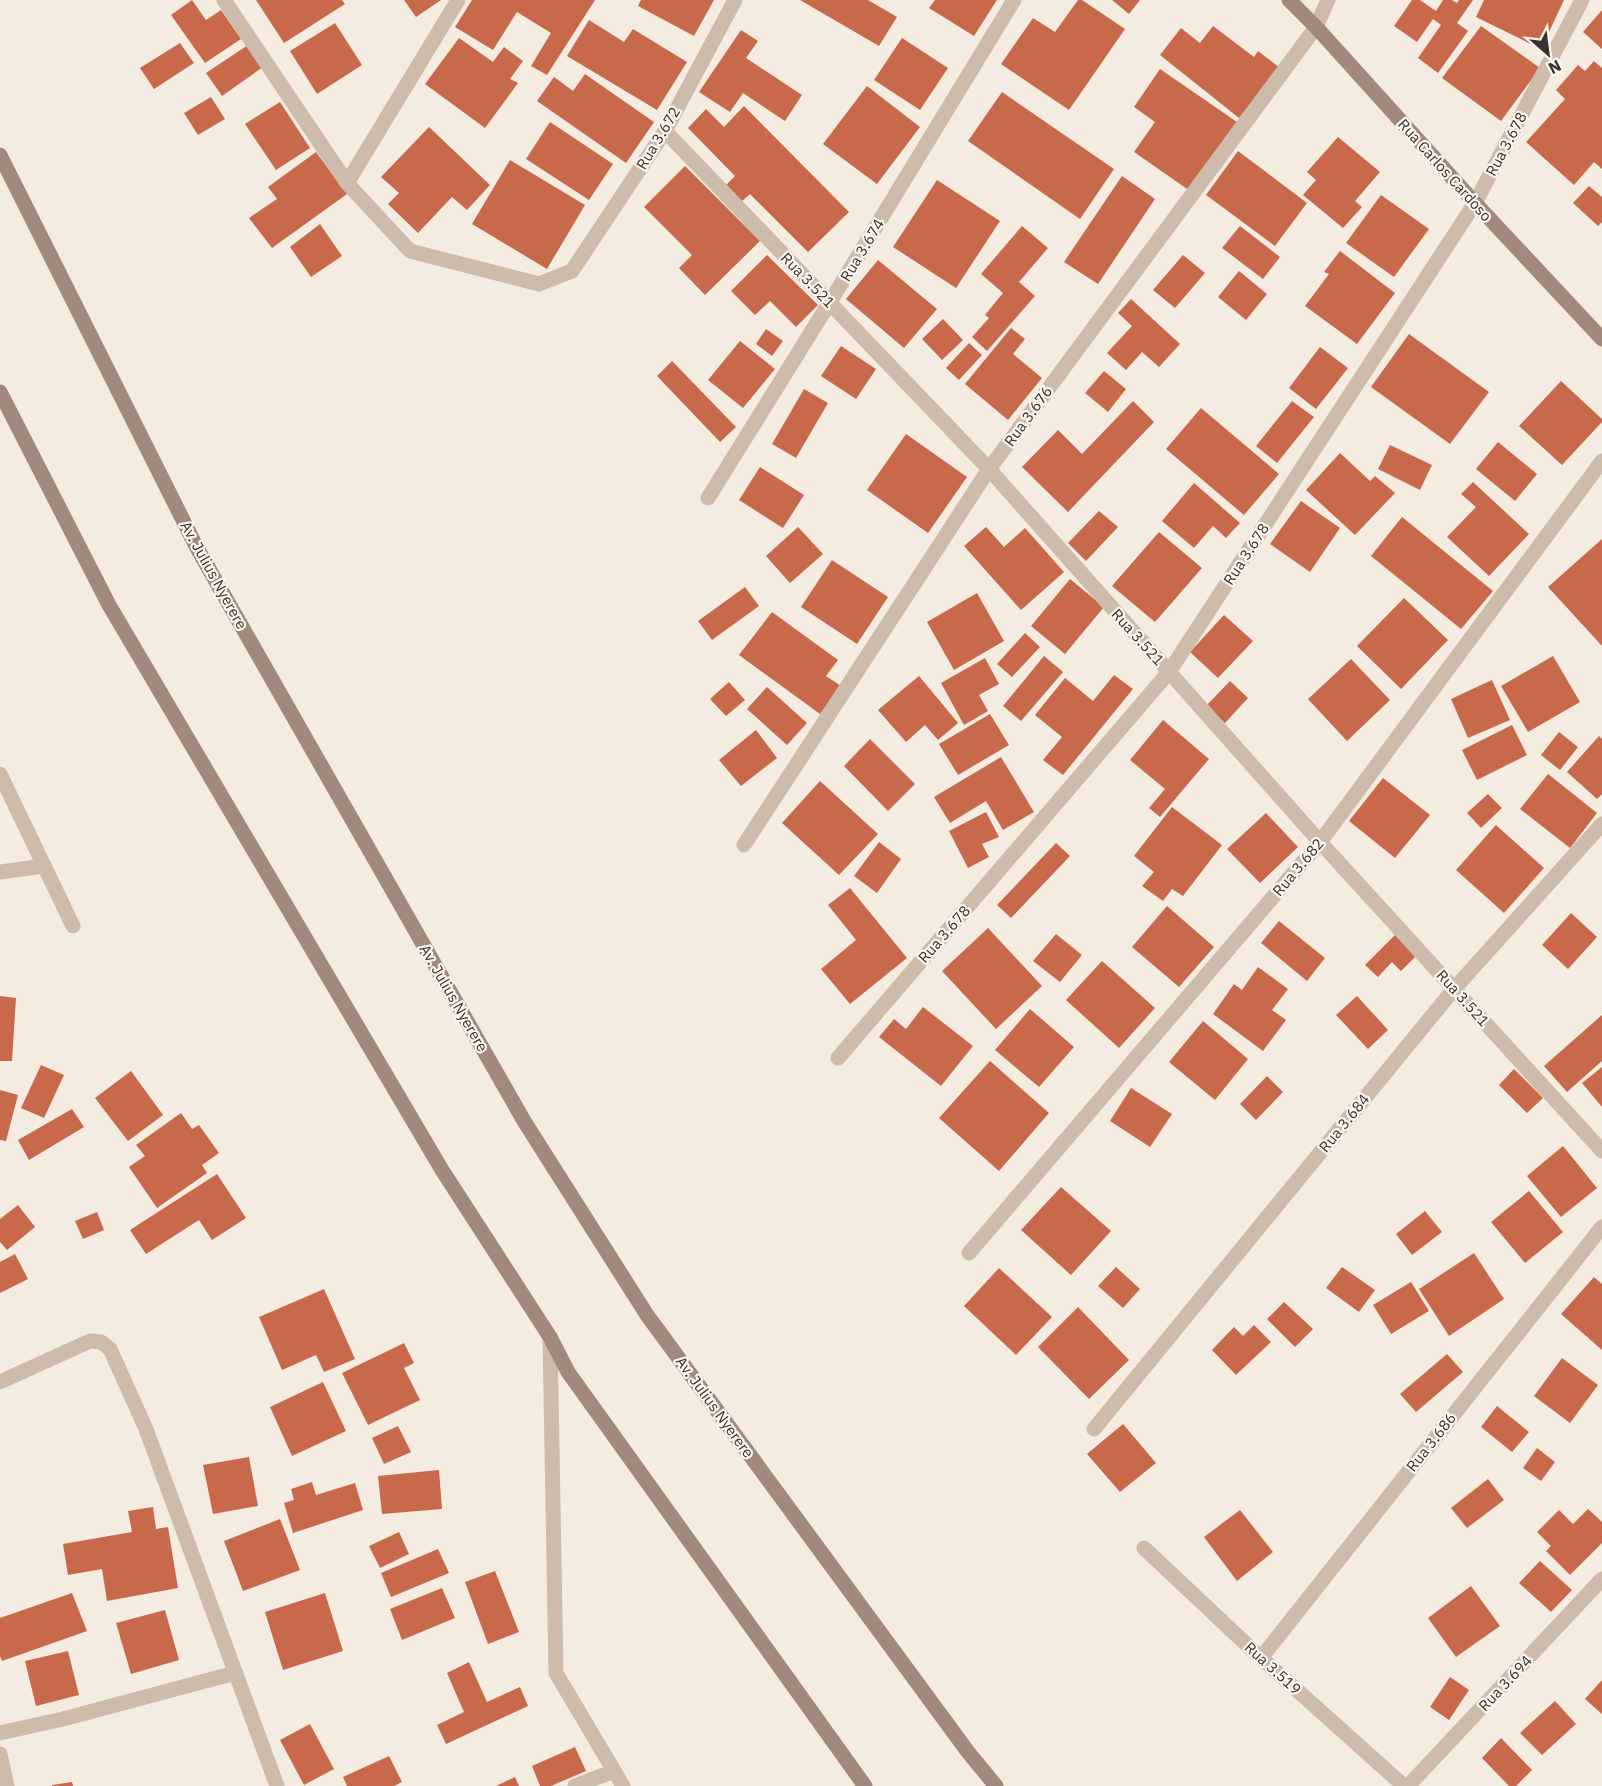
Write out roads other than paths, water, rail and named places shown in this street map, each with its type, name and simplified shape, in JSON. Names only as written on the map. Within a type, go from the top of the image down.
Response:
[{"type":"main road","name":"Rua Carlos Cardoso","points":[[1289,0],[1602,339]]},
{"type":"main road","name":"Av. Julius Nyerere","points":[[0,155],[197,548],[524,1120],[647,1315],[968,1752],[996,1786]]},
{"type":"main road","points":[[0,392],[109,605],[442,1170],[550,1337],[568,1372],[865,1786]]},
{"type":"street","points":[[224,0],[347,183],[458,0]]},
{"type":"street","name":"Rua 3.672","points":[[347,183],[410,251],[540,284],[572,271],[665,131],[735,0]]},
{"type":"street","name":"Rua 3.674","points":[[708,498],[1014,0]]},
{"type":"street","name":"Rua 3.676","points":[[744,844],[989,469],[1316,27],[1328,0]]},
{"type":"street","name":"Rua 3.678","points":[[838,1058],[1169,672],[1474,203],[1582,0]]},
{"type":"street","name":"Rua 3.521","points":[[665,131],[989,469],[1320,842],[1602,1150]]},
{"type":"street","name":"Rua 3.682","points":[[969,1253],[1320,842],[1602,461]]},
{"type":"street","points":[[0,774],[73,926]]},
{"type":"street","name":"Rua 3.684","points":[[1094,1429],[1454,989],[1602,824]]},
{"type":"street","points":[[0,872],[44,866]]},
{"type":"street","name":"Rua 3.686","points":[[1261,1658],[1602,1227]]},
{"type":"street","points":[[550,1337],[556,1673],[623,1786]]},
{"type":"street","points":[[0,1382],[90,1341],[101,1342],[110,1349],[146,1429],[277,1786]]},
{"type":"street","name":"Rua 3.519","points":[[1144,1548],[1261,1658],[1406,1786]]},
{"type":"street","name":"Rua 3.694","points":[[1406,1786],[1602,1579]]},
{"type":"street","points":[[0,1733],[63,1719],[235,1673]]},
{"type":"street","points":[[0,1754],[7,1786]]},
{"type":"street","points":[[575,1786],[614,1771]]}]
